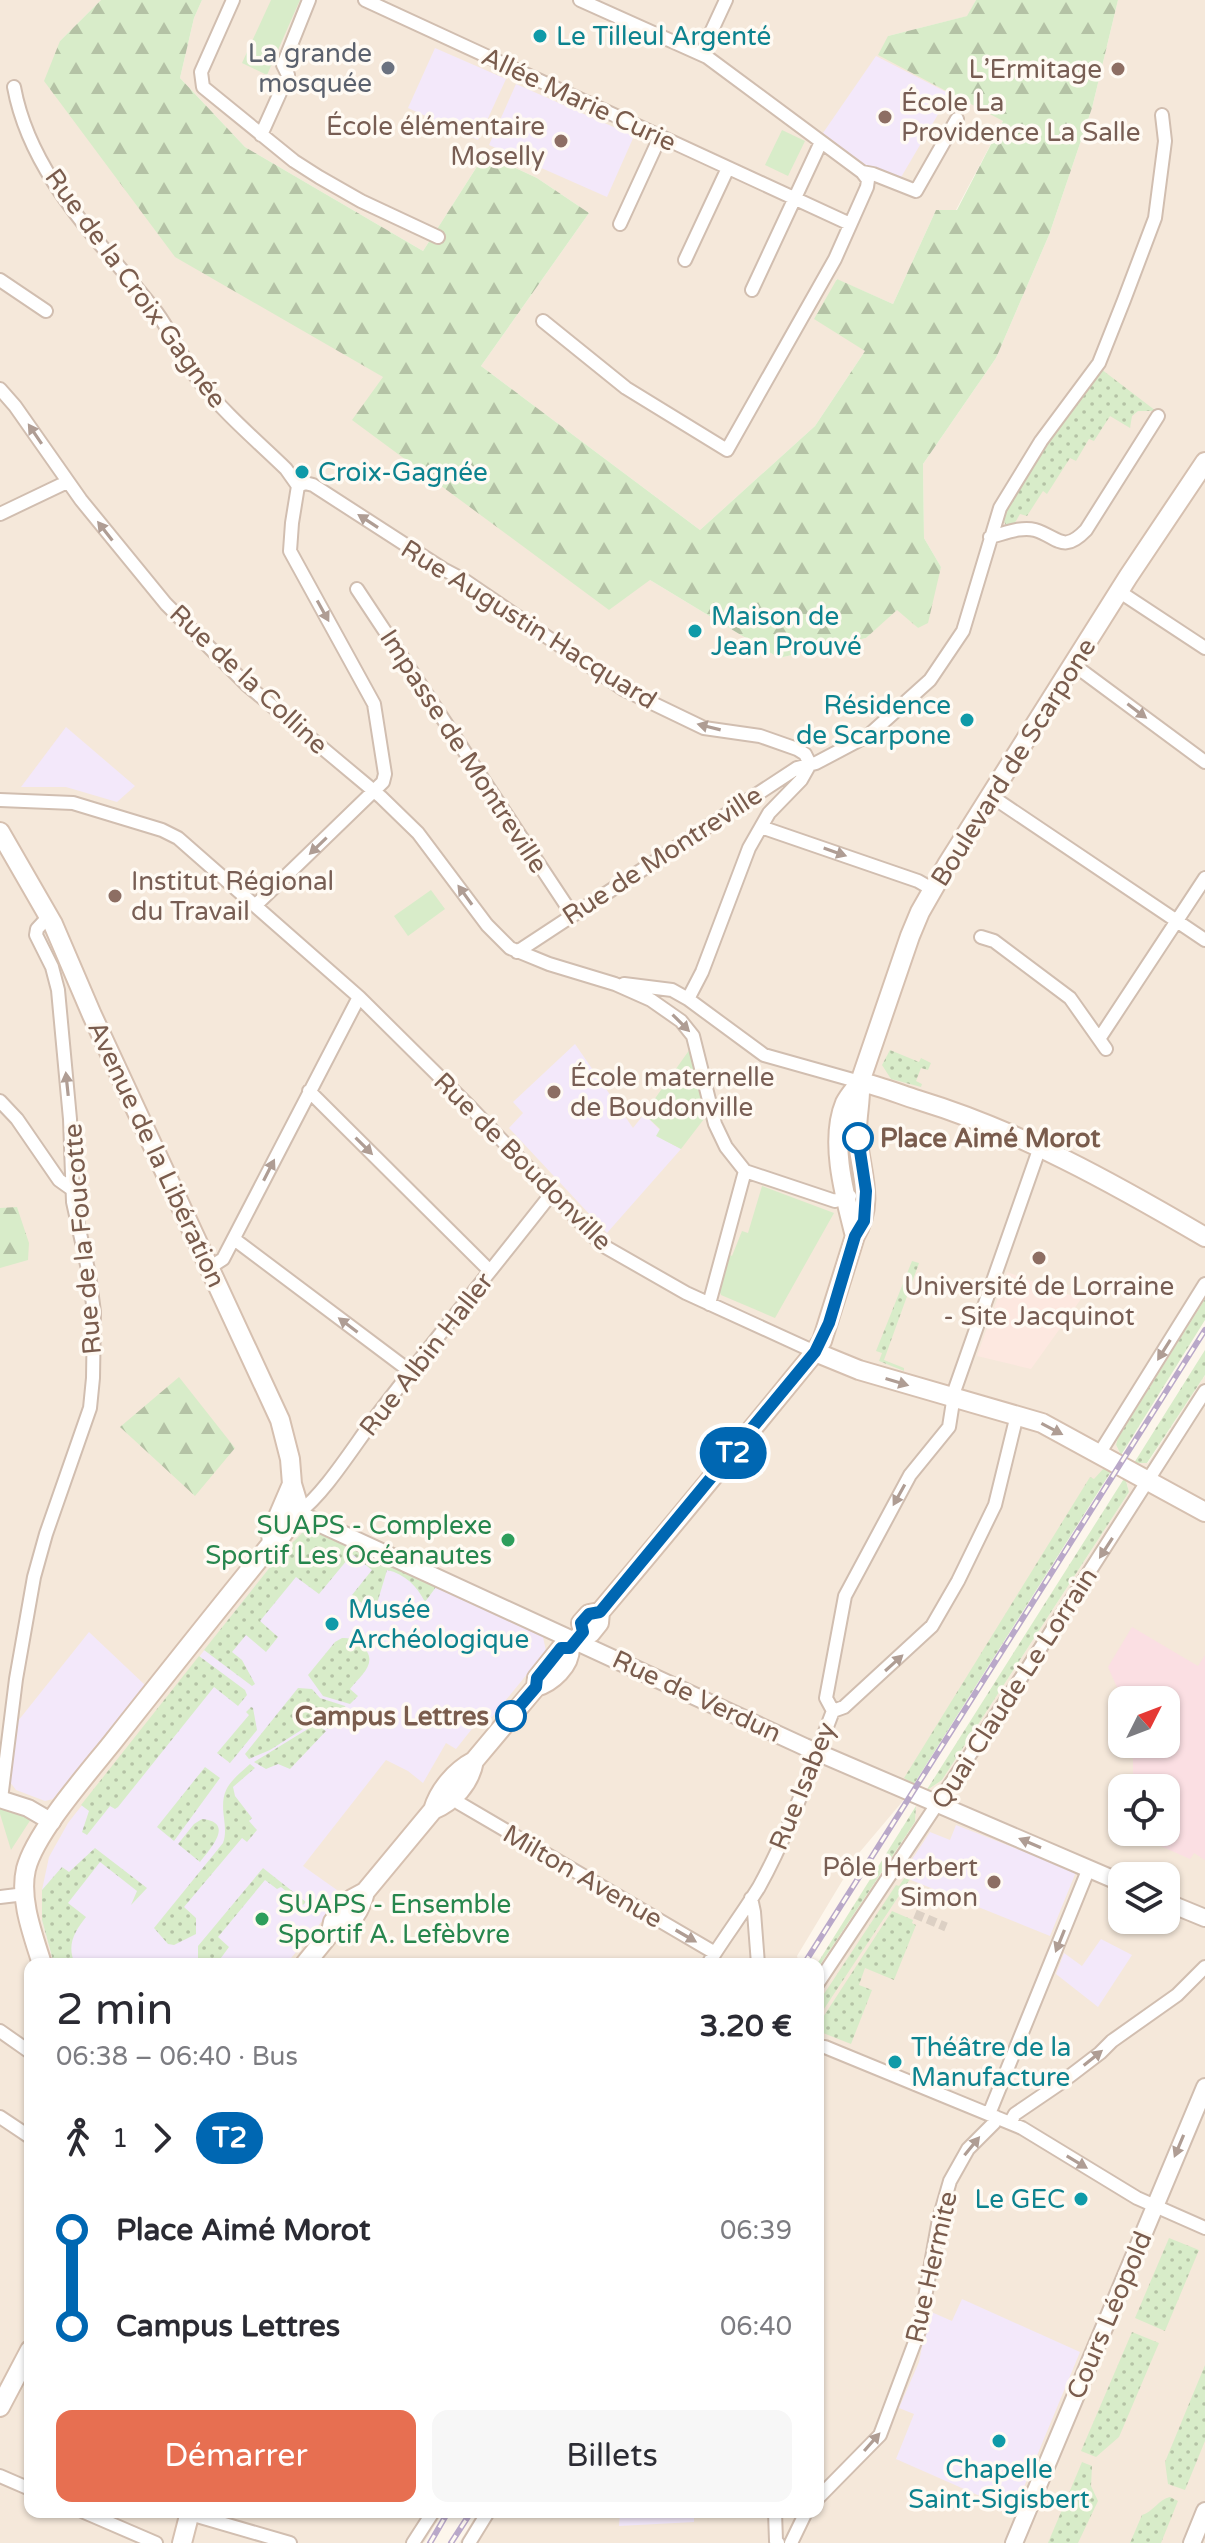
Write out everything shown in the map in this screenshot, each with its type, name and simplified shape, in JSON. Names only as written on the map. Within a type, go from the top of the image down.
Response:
[{"type":"main road","name":"Boulevard de Scarpone","points":[[860,1082],[910,936],[932,889],[1205,462]]},
{"type":"main road","name":"Avenue de la Libération","points":[[0,832],[49,916],[280,1420],[290,1459],[292,1484],[290,1510],[279,1539],[272,1543],[52,1822],[27,1866],[25,1894],[41,1958]]},
{"type":"main road","points":[[860,1082],[970,1116],[1040,1147],[1205,1237]]},
{"type":"main road","points":[[310,1958],[352,1899],[365,1892],[433,1810],[437,1797],[455,1775],[474,1761],[536,1687],[549,1683],[570,1657],[581,1623],[589,1614],[600,1612],[815,1352],[829,1323],[855,1236],[864,1221],[866,1191],[857,1127],[862,1103],[860,1082]]},
{"type":"main road","points":[[855,1236],[846,1197],[838,1132],[847,1100],[860,1082]]},
{"type":"main road","name":"Rue de Boudonville","points":[[815,1352],[859,1370],[1042,1423],[1205,1512]]},
{"type":"main road","points":[[433,1810],[454,1797],[471,1776],[474,1761]]},
{"type":"main road","points":[[0,2407],[24,2361]]},
{"type":"main road","points":[[182,2543],[189,2518]]},
{"type":"street","points":[[233,0],[201,72],[201,83],[215,99],[294,161],[338,189],[438,237]]},
{"type":"street","points":[[261,135],[288,75],[283,65],[309,0]]},
{"type":"street","name":"Allée Marie Curie","points":[[365,0],[850,224]]},
{"type":"street","points":[[580,0],[701,54],[862,172],[916,191],[957,119]]},
{"type":"street","points":[[701,54],[726,0]]},
{"type":"street","name":"Rue de la Croix Gagnée","points":[[14,87],[31,140],[67,203],[158,314],[198,380],[286,469],[298,486]]},
{"type":"street","name":"Rue de Montreville","points":[[517,952],[797,768],[869,735],[930,680],[963,631],[1000,508],[1041,441],[1099,363],[1155,218],[1165,141],[1162,115]]},
{"type":"street","points":[[620,224],[660,137]]},
{"type":"street","points":[[752,290],[821,142]]},
{"type":"street","points":[[685,260],[728,168]]},
{"type":"street","points":[[543,321],[626,388],[727,450],[835,259],[867,187],[868,180],[862,172]]},
{"type":"street","points":[[0,280],[46,311]]},
{"type":"street","name":"Rue de la Colline","points":[[0,389],[34,432],[67,482],[144,578],[228,667],[418,833],[487,925],[517,952]]},
{"type":"street","points":[[990,537],[1020,529],[1034,529],[1058,542],[1073,541],[1086,530],[1158,416]]},
{"type":"street","points":[[0,513],[67,482]]},
{"type":"street","name":"Rue Augustin Hacquard","points":[[298,486],[305,483],[313,485],[464,580],[623,689],[704,728],[760,736],[797,749],[805,754],[810,764]]},
{"type":"street","points":[[256,905],[374,792],[383,782],[385,774],[374,704],[290,551],[298,486]]},
{"type":"street","name":"Impasse de Montreville","points":[[357,589],[572,914]]},
{"type":"street","points":[[1120,592],[1205,648]]},
{"type":"street","points":[[1074,665],[1205,762]]},
{"type":"street","points":[[688,999],[702,972],[745,857],[769,813],[805,776],[810,764]]},
{"type":"street","points":[[991,796],[1205,940]]},
{"type":"street","name":"Rue de Boudonville","points":[[0,800],[73,803],[162,830],[187,845],[359,997],[608,1250],[709,1304],[815,1352]]},
{"type":"street","points":[[761,827],[918,881],[932,889]]},
{"type":"street","points":[[981,937],[994,941],[1070,998],[1103,1044],[1205,878]]},
{"type":"street","name":"Rue de la Foucotte","points":[[0,1799],[34,1577],[90,1408],[93,1389],[94,1312],[73,1190],[58,990],[52,967],[36,935],[37,929],[49,916]]},
{"type":"street","points":[[517,952],[615,984],[673,1014],[690,1031],[715,1124],[726,1147],[745,1171],[835,1201],[866,1191]]},
{"type":"street","points":[[615,984],[672,990],[764,1055],[860,1082]]},
{"type":"street","points":[[651,1000],[657,987]]},
{"type":"street","points":[[209,1268],[223,1259],[359,997]]},
{"type":"street","points":[[309,1091],[490,1271]]},
{"type":"street","points":[[0,1101],[24,1129],[59,1180],[73,1190]]},
{"type":"street","points":[[833,1711],[826,1698],[845,1596],[910,1475],[949,1427],[952,1398],[1040,1147]]},
{"type":"street","points":[[709,1304],[745,1171]]},
{"type":"street","name":"Rue Albin Haller","points":[[290,1510],[306,1507],[552,1193]]},
{"type":"street","points":[[234,1239],[411,1372]]},
{"type":"street","points":[[1099,1454],[1205,1284]]},
{"type":"street","name":"Quai Claude Le Lorrain","points":[[824,1974],[1038,1653],[1205,1391]]},
{"type":"street","name":"Rue Isabey","points":[[711,1958],[771,1863],[799,1803],[833,1711],[844,1707],[932,1626],[958,1581],[995,1505],[1017,1415]]},
{"type":"street","name":"Rue de Verdun","points":[[290,1510],[818,1752],[1108,1877]]},
{"type":"street","name":"Milton Avenue","points":[[454,1797],[459,1803],[711,1958]]},
{"type":"street","points":[[0,1799],[28,1808],[52,1822]]},
{"type":"street","name":"Rue Hermite","points":[[824,2492],[880,2435],[919,2331],[939,2219],[950,2181],[968,2149],[994,2123],[993,2115],[1089,1868]]},
{"type":"street","points":[[0,1897],[25,1894]]},
{"type":"street","points":[[751,1898],[758,1958]]},
{"type":"street","points":[[1180,1908],[1205,1918]]},
{"type":"street","points":[[1010,2123],[1015,2114],[1177,1995],[1205,1967]]},
{"type":"street","points":[[0,2031],[24,2048]]},
{"type":"street","points":[[824,2046],[1010,2123],[1154,2207],[1205,2228]]},
{"type":"street","name":"Cours Léopold","points":[[1014,2543],[1205,2087]]},
{"type":"street","points":[[0,2117],[24,2133]]},
{"type":"street","points":[[0,2476],[24,2486]]},
{"type":"street","points":[[1192,2543],[1205,2511]]},
{"type":"street","points":[[98,2518],[156,2543]]},
{"type":"street","points":[[207,2518],[290,2543]]},
{"type":"street","points":[[413,2543],[429,2518]]},
{"type":"street","points":[[469,2543],[484,2518]]},
{"type":"street","points":[[775,2518],[778,2543]]},
{"type":"street","points":[[791,2543],[803,2518]]},
{"type":"shaded area","points":[[0,0],[101,0],[60,41],[306,331],[384,377],[353,420],[650,580],[779,658],[866,638],[897,609],[918,628],[941,567],[924,538],[923,464],[996,358],[1049,235],[1092,108],[1118,0],[1205,0],[1205,1299],[1116,1445],[1121,1455],[1112,1470],[1094,1480],[1090,1478],[905,1778],[914,1784],[859,1853],[798,1958],[24,1958],[24,2518],[439,2518],[424,2543],[0,2543]]},
{"type":"shaded area","points":[[202,0],[976,0],[968,16],[888,36],[1003,121],[956,210],[936,210],[893,304],[836,279],[865,351],[815,426],[700,530],[481,366],[589,213],[537,178],[485,154],[423,251],[245,147],[180,78],[194,18]]},
{"type":"shaded area","points":[[435,48],[506,79],[478,140],[408,108]]},
{"type":"shaded area","name":"École La Providence La Salle","points":[[876,56],[950,94],[900,179],[867,166],[823,133]]},
{"type":"shaded area","name":"École élémentaire Moselly","points":[[516,84],[634,136],[607,197],[489,145]]},
{"type":"shaded area","points":[[66,727],[135,786],[117,802],[66,787],[21,787]]},
{"type":"shaded area","points":[[575,1044],[633,1128],[644,1114],[660,1130],[657,1136],[681,1149],[607,1233],[509,1128],[523,1113],[513,1102]]},
{"type":"shaded area","points":[[1007,1272],[1081,1299],[1031,1369],[977,1356]]},
{"type":"shaded area","points":[[1205,1375],[1205,2543],[459,2543],[474,2518],[824,2518],[824,1959],[915,1822],[916,1806],[926,1791],[942,1780],[1129,1492],[1125,1477],[1134,1463],[1148,1463]]},
{"type":"shaded area","points":[[304,1531],[313,1536],[315,1532],[543,1637],[546,1651],[492,1717],[479,1720],[456,1749],[446,1743],[423,1783],[386,1760],[303,1866],[344,1895],[291,1958],[52,1958],[42,1920],[42,1890],[49,1857],[68,1823],[278,1557]]},
{"type":"shaded area","points":[[1132,1627],[1198,1666],[1205,1655],[1205,1860],[1194,1853],[1190,1859],[1161,1846],[1180,1846],[1180,1774],[1133,1774],[1133,1758],[1180,1758],[1180,1686],[1116,1686],[1108,1667]]},
{"type":"shaded area","points":[[89,1632],[145,1685],[53,1799],[45,1801],[16,1790],[10,1782],[18,1721]]},
{"type":"shaded area","name":"Pôle Herbert Simon","points":[[956,1825],[1076,1872],[1050,1936],[901,1876],[930,1832],[950,1840]]},
{"type":"shaded area","points":[[1101,1939],[1132,1955],[1098,2007],[1056,1974],[1064,1953],[1082,1966]]},
{"type":"shaded area","points":[[962,2299],[1080,2352],[1014,2511],[896,2459],[914,2414],[899,2408],[919,2362],[929,2311],[952,2321]]},
{"type":"shaded area","points":[[620,2518],[694,2518],[694,2522],[619,2526]]},
{"type":"green space","points":[[101,0],[202,0],[194,18],[180,78],[245,147],[423,251],[485,154],[537,178],[589,213],[481,366],[700,530],[815,426],[865,351],[814,319],[837,279],[893,304],[936,210],[957,210],[1003,121],[878,55],[888,36],[967,16],[976,0],[1118,0],[1092,108],[1049,235],[996,358],[923,464],[924,538],[941,567],[928,623],[918,628],[897,610],[866,638],[779,658],[650,580],[609,610],[352,420],[383,377],[175,257],[44,81],[60,41]]},
{"type":"green space","points":[[271,0],[300,0],[267,75],[242,63]]},
{"type":"green space","points":[[782,130],[805,141],[788,176],[765,165]]},
{"type":"green space","points":[[1101,369],[1156,411],[1138,411],[1132,416],[1130,428],[1110,416],[1094,441],[1089,439],[1076,461],[1070,458],[1047,494],[1043,491],[1027,516],[1020,514],[1013,526],[1006,526],[1004,521],[1010,503],[1032,463]]},
{"type":"green space","points":[[431,890],[445,909],[408,936],[394,916]]},
{"type":"green space","points":[[690,1049],[707,1115],[681,1149],[656,1136],[660,1129],[644,1114]]},
{"type":"green space","points":[[890,1050],[919,1062],[921,1058],[931,1063],[928,1070],[921,1068],[916,1081],[922,1084],[921,1087],[891,1079],[882,1065]]},
{"type":"green space","points":[[762,1186],[834,1213],[775,1318],[721,1295],[719,1290],[728,1254],[732,1256],[742,1231],[748,1233]]},
{"type":"green space","points":[[17,1207],[29,1243],[28,1260],[0,1268],[0,1208]]},
{"type":"green space","points":[[912,1261],[919,1263],[884,1360],[904,1368],[904,1371],[879,1361],[882,1353],[876,1351]]},
{"type":"green space","points":[[1205,1299],[1205,1320],[1121,1455],[1116,1445],[1118,1438]]},
{"type":"green space","points":[[1205,1350],[1205,1375],[1147,1463],[1134,1463]]},
{"type":"green space","points":[[179,1377],[235,1448],[195,1496],[120,1427]]},
{"type":"green space","points":[[1104,1468],[1112,1470],[914,1784],[904,1778],[1090,1477],[1094,1479]]},
{"type":"green space","points":[[1125,1477],[1129,1492],[942,1780],[926,1791]]},
{"type":"green space","points":[[304,1531],[313,1536],[315,1532],[436,1587],[425,1602],[410,1582],[387,1570],[372,1612],[352,1595],[372,1570],[352,1554],[319,1594],[296,1577],[260,1621],[278,1637],[266,1652],[246,1635],[232,1652],[242,1660],[255,1684],[252,1686],[204,1650],[278,1557]]},
{"type":"green space","points":[[342,1638],[358,1642],[369,1656],[364,1673],[350,1689],[358,1696],[350,1704],[323,1696],[308,1675],[335,1642]]},
{"type":"green space","points":[[199,1656],[245,1690],[247,1695],[238,1706],[214,1687],[118,1807],[110,1806],[87,1835],[82,1832],[89,1811],[81,1805]]},
{"type":"green space","points":[[298,1688],[312,1689],[320,1698],[345,1706],[347,1711],[333,1728],[328,1729],[317,1720],[270,1750],[249,1759],[245,1754]]},
{"type":"green space","points":[[251,1707],[257,1730],[230,1763],[217,1753],[249,1715],[246,1712]]},
{"type":"green space","points":[[316,1724],[326,1731],[290,1769],[278,1764],[266,1769],[254,1762]]},
{"type":"green space","points":[[250,1764],[255,1768],[233,1787],[235,1796],[257,1830],[247,1842],[242,1838],[184,1907],[196,1918],[196,1934],[174,1945],[168,1944],[154,1928],[223,1843],[225,1793],[231,1782]]},
{"type":"green space","points":[[205,1767],[220,1778],[174,1841],[157,1827]]},
{"type":"green space","points":[[0,1806],[33,1816],[11,1850],[0,1814]]},
{"type":"green space","points":[[916,1806],[915,1822],[824,1959],[821,1958]]},
{"type":"green space","points":[[202,1819],[212,1821],[219,1830],[200,1862],[178,1844]]},
{"type":"green space","points":[[95,1848],[147,1888],[131,1905],[137,1891],[100,1862],[68,1903],[86,1917],[75,1933],[72,1958],[52,1958],[42,1920],[42,1890],[62,1867],[69,1872]]},
{"type":"green space","points":[[263,1868],[306,1902],[303,1905],[281,1887],[277,1889],[265,1880],[218,1937],[229,1947],[221,1958],[198,1958],[198,1946]]},
{"type":"green space","points":[[905,1877],[910,1879],[824,2009],[824,1994],[896,1885],[899,1886]]},
{"type":"green space","points":[[892,1911],[913,1920],[912,1923],[916,1925],[894,1980],[865,1968],[859,1985],[872,1990],[851,2044],[824,2033],[824,2016]]},
{"type":"green space","points":[[1169,2238],[1199,2250],[1165,2331],[1135,2318]]},
{"type":"green space","points":[[1132,2332],[1159,2343],[1119,2437],[1096,2457],[1081,2451]]},
{"type":"green space","points":[[1205,2365],[1205,2441],[1185,2490],[1168,2484],[1165,2462]]},
{"type":"green space","points":[[1082,2462],[1092,2466],[1091,2486],[1098,2501],[1078,2543],[1048,2543]]},
{"type":"green space","points":[[1170,2497],[1178,2501],[1161,2543],[1130,2543],[1142,2515]]},
{"type":"tunnel","points":[[915,1914],[946,1927]]},
{"type":"railway","points":[[808,1958],[1205,1330]]},
{"type":"railway","points":[[430,2543],[445,2518]]},
{"type":"railway","points":[[451,2543],[467,2518]]},
{"type":"bus line","name":"T2","points":[[511,1716],[536,1687],[537,1678],[561,1648],[570,1648],[583,1632],[581,1623],[589,1614],[600,1612],[644,1561],[822,1341],[855,1236],[864,1221],[866,1191],[858,1138]]},
{"type":"place","name":"Le Tilleul Argenté","points":[[540,36]]},
{"type":"place","name":"La grande mosquée","points":[[388,68]]},
{"type":"place","name":"L’Ermitage","points":[[1118,69]]},
{"type":"place","name":"École La Providence La Salle","points":[[885,117]]},
{"type":"place","name":"École élémentaire Moselly","points":[[561,141]]},
{"type":"place","name":"Croix-Gagnée","points":[[302,472]]},
{"type":"place","name":"Maison de Jean Prouvé","points":[[695,631]]},
{"type":"place","name":"Résidence de Scarpone","points":[[967,720]]},
{"type":"place","name":"Institut Régional du Travail","points":[[115,896]]},
{"type":"place","name":"École maternelle de Boudonville","points":[[554,1092]]},
{"type":"place","name":"Place Aimé Morot","points":[[858,1138]]},
{"type":"place","name":"Université de Lorraine - Site Jacquinot","points":[[1039,1258]]},
{"type":"place","name":"SUAPS - Complexe Sportif Les Océanautes","points":[[508,1540]]},
{"type":"place","name":"Musée Archéologique","points":[[332,1624]]},
{"type":"place","name":"Campus Lettres","points":[[511,1716]]},
{"type":"place","name":"Pôle Herbert Simon","points":[[994,1882]]},
{"type":"place","name":"SUAPS - Ensemble Sportif A. Lefèbvre","points":[[262,1919]]},
{"type":"place","name":"Théâtre de la Manufacture","points":[[895,2062]]},
{"type":"place","name":"Le GEC","points":[[1081,2199]]},
{"type":"place","name":"Chapelle Saint-Sigisbert","points":[[999,2441]]}]
